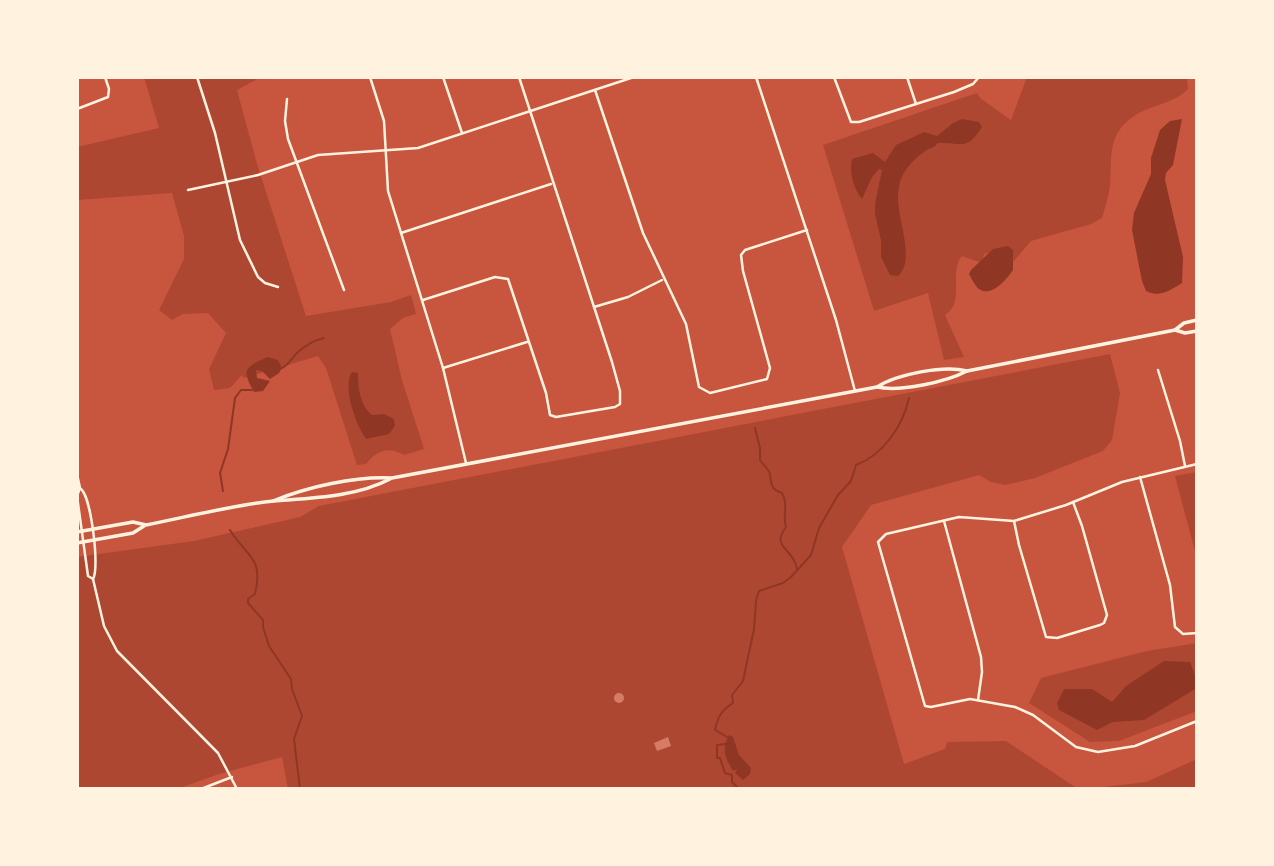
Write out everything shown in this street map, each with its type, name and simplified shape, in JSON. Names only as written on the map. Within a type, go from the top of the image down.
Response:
[{"type":"main road","points":[[877,387],[890,390],[954,378],[967,371],[1175,330],[1184,323],[1197,320]]},
{"type":"main road","points":[[1175,330],[1185,333],[1197,331]]},
{"type":"main road","points":[[273,501],[295,492],[373,477],[392,478],[467,465],[877,387],[888,380],[953,368],[967,371]]},
{"type":"main road","points":[[77,543],[133,533],[146,525],[273,501],[297,501],[375,487],[392,478]]},
{"type":"main road","points":[[79,531],[133,522],[146,525]]},
{"type":"street","points":[[77,109],[108,97],[109,89],[105,77]]},
{"type":"street","points":[[197,77],[215,133],[237,231],[252,269],[265,283],[278,286]]},
{"type":"street","points":[[370,77],[384,121],[388,191],[443,368],[467,465]]},
{"type":"street","points":[[443,77],[461,133]]},
{"type":"street","points":[[422,300],[503,277],[511,284],[546,393],[550,415],[562,417],[620,404],[620,391],[519,77]]},
{"type":"street","points":[[188,190],[226,183],[332,153],[418,148],[634,77]]},
{"type":"street","points":[[756,77],[840,333],[855,391]]},
{"type":"street","points":[[834,77],[850,122],[859,122],[916,104],[973,84],[979,77]]},
{"type":"street","points":[[908,77],[916,104]]},
{"type":"street","points":[[595,90],[643,233],[686,324],[699,387],[710,393],[767,379],[770,368],[741,255],[745,250],[807,230]]},
{"type":"street","points":[[287,99],[285,121],[288,139],[344,290]]},
{"type":"street","points":[[401,233],[552,184]]},
{"type":"street","points":[[594,307],[628,296],[663,280]]},
{"type":"street","points":[[443,368],[529,342]]},
{"type":"street","points":[[1158,370],[1180,441],[1185,467]]},
{"type":"street","points":[[1197,464],[1140,477],[1014,521],[973,517],[944,521],[886,534],[879,538],[878,546],[924,704],[931,707],[957,700],[978,700],[1022,709],[1070,743],[1092,751],[1135,747],[1197,721]]},
{"type":"street","points":[[77,474],[80,488],[77,496],[79,531],[88,576],[93,579],[104,625],[117,651],[207,742],[232,777],[237,789]]},
{"type":"street","points":[[1140,477],[1170,585],[1175,627],[1179,633],[1197,633]]},
{"type":"street","points":[[80,488],[86,493],[93,529],[97,573],[93,579]]},
{"type":"street","points":[[1014,521],[1046,637],[1054,639],[1100,625],[1104,623],[1107,615],[1073,502]]},
{"type":"street","points":[[944,521],[981,657],[978,700]]},
{"type":"street","points":[[201,789],[232,777]]},
{"type":"shaded area","points":[[144,77],[261,77],[237,90],[257,164],[306,316],[391,302],[411,295],[416,314],[403,318],[390,329],[402,380],[424,449],[404,455],[388,450],[374,455],[366,464],[357,465],[326,368],[318,356],[244,378],[242,375],[230,388],[214,390],[209,369],[226,333],[208,313],[183,314],[172,320],[159,310],[184,259],[184,236],[172,193],[77,200],[77,147],[159,128]]},
{"type":"shaded area","points":[[1027,77],[1187,77],[1188,89],[1171,100],[1139,113],[1121,127],[1113,144],[1109,189],[1102,218],[1091,224],[1031,241],[1013,262],[1010,248],[984,254],[982,263],[962,256],[956,270],[955,303],[945,315],[964,357],[944,360],[928,293],[874,311],[823,145],[977,93],[1011,120]]},
{"type":"shaded area","points":[[962,119],[979,122],[982,127],[972,140],[963,144],[938,143],[916,158],[902,177],[898,198],[906,258],[904,268],[898,276],[890,275],[881,257],[881,240],[875,214],[882,170],[879,169],[872,177],[862,199],[852,180],[852,159],[873,153],[885,162],[896,145],[924,132],[937,136]]},
{"type":"shaded area","points":[[1182,119],[1173,165],[1166,173],[1165,180],[1183,257],[1182,283],[1156,294],[1146,291],[1142,281],[1132,230],[1134,213],[1151,174],[1151,158],[1160,130],[1170,121]]},
{"type":"shaded area","points":[[1008,246],[1013,250],[1013,270],[993,289],[979,289],[969,274],[971,270],[993,249]]},
{"type":"shaded area","points":[[1110,354],[1120,393],[1112,440],[1103,451],[1035,478],[1005,485],[991,482],[979,475],[871,505],[842,547],[904,764],[945,749],[947,742],[1006,741],[1078,789],[288,789],[282,757],[219,774],[177,789],[77,789],[77,557],[194,541],[300,517],[319,506]]},
{"type":"shaded area","points":[[268,357],[278,360],[282,368],[270,379],[262,371],[256,370],[257,378],[270,381],[263,391],[254,392],[247,378],[248,370],[254,363]]},
{"type":"shaded area","points":[[352,372],[358,373],[361,396],[368,411],[372,415],[384,414],[394,419],[395,426],[389,434],[366,439],[362,433],[349,396],[349,379]]},
{"type":"shaded area","points":[[1197,472],[1197,559],[1175,476]]},
{"type":"shaded area","points":[[1197,643],[1197,711],[1119,741],[1090,742],[1029,703],[1041,678],[1147,651]]},
{"type":"shaded area","points":[[1164,661],[1190,662],[1197,688],[1144,720],[1113,722],[1097,730],[1059,710],[1057,703],[1064,689],[1092,689],[1112,702],[1126,686]]},
{"type":"shaded area","points":[[729,735],[733,737],[739,755],[751,768],[750,774],[743,780],[735,773],[737,769],[733,771],[726,758],[725,745]]},
{"type":"shaded area","points":[[1197,759],[1197,789],[1088,789],[1146,782]]},
{"type":"building","points":[[619,693],[623,694],[623,702],[619,703],[615,702],[614,698],[615,694]]},
{"type":"building","points":[[668,737],[671,746],[657,751],[654,743]]},
{"type":"waterway","points":[[282,368],[304,347],[324,338]]},
{"type":"waterway","points":[[223,491],[220,473],[228,449],[235,398],[241,390],[252,390]]},
{"type":"waterway","points":[[727,737],[715,730],[717,721],[733,703],[732,695],[743,681],[759,591],[783,583],[811,555],[819,528],[838,495],[851,481],[856,465],[883,447],[897,429],[909,398]]},
{"type":"waterway","points":[[755,428],[760,460],[769,471],[773,488],[782,493],[784,498],[786,527],[781,539],[797,569]]},
{"type":"waterway","points":[[230,530],[255,564],[255,594],[248,599],[248,603],[263,620],[269,646],[291,679],[302,716],[294,739],[300,789]]},
{"type":"waterway","points":[[726,744],[717,745],[717,758],[720,758],[725,773],[732,775],[732,782],[739,789]]}]
